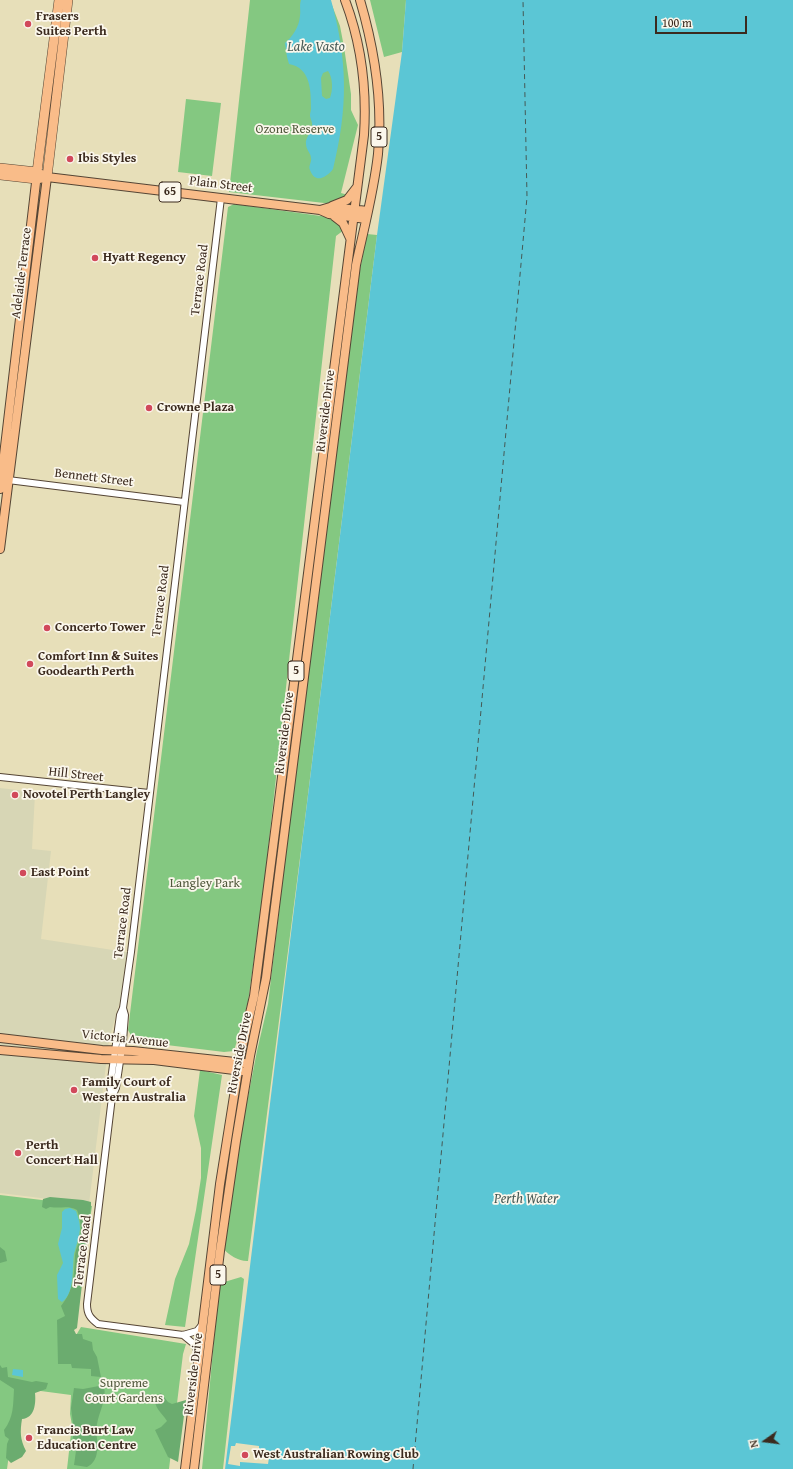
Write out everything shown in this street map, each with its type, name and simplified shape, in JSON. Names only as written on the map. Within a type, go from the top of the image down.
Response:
[{"type":"highway","name":"Adelaide Terrace","points":[[36,176],[59,0]]},
{"type":"highway","name":"Adelaide Terrace","points":[[47,177],[68,0]]},
{"type":"highway","name":"Plain Street","points":[[0,168],[36,176]]},
{"type":"highway","name":"Plain Street","points":[[0,174],[47,177]]},
{"type":"main road","name":"Riverside Drive","points":[[185,1469],[220,1184],[238,1066],[254,996],[364,136],[366,107],[365,88],[359,46],[345,0]]},
{"type":"main road","name":"Riverside Drive","points":[[194,1469],[220,1252],[248,1068],[266,978],[356,265],[378,154],[380,107],[377,69],[372,42],[360,0]]},
{"type":"main road","name":"Adelaide Terrace","points":[[0,549],[3,479],[36,176]]},
{"type":"main road","name":"Adelaide Terrace","points":[[0,489],[3,479],[47,177]]},
{"type":"main road","name":"Plain Street","points":[[47,177],[367,215]]},
{"type":"main road","points":[[351,239],[341,221],[329,211],[347,200],[358,184]]},
{"type":"main road","name":"Victoria Avenue","points":[[0,1038],[154,1060],[248,1068]]},
{"type":"main road","name":"Victoria Avenue","points":[[0,1050],[101,1059],[117,1055]]},
{"type":"street","name":"Terrace Road","points":[[183,1335],[98,1324],[91,1319],[88,1314],[87,1304],[112,1097],[116,1088],[120,1015],[123,1008],[221,198]]},
{"type":"street","name":"Bennett Street","points":[[3,479],[184,502]]},
{"type":"street","name":"Hill Street","points":[[0,777],[149,793]]},
{"type":"street","points":[[183,1335],[197,1331],[203,1324]]},
{"type":"street","points":[[183,1335],[194,1344],[197,1348],[199,1356]]},
{"type":"shaded area","points":[[0,788],[34,792],[32,849],[51,851],[41,939],[126,952],[134,951],[109,1040],[89,1204],[0,1193]]},
{"type":"green space","name":"Ozone Reserve","points":[[250,0],[330,0],[340,26],[351,94],[351,110],[358,125],[341,193],[348,195],[334,203],[229,192]]},
{"type":"green space","points":[[370,0],[406,0],[402,52],[384,57]]},
{"type":"green space","points":[[186,99],[221,103],[212,176],[178,172]]},
{"type":"green space","name":"Langley Park","points":[[234,204],[328,217],[336,221],[344,230],[336,236],[264,886],[248,1002],[234,1051],[224,1052],[134,1041],[128,1030],[228,207]]},
{"type":"green space","points":[[367,234],[377,235],[304,827],[248,1261],[245,1261],[228,1254],[224,1249],[238,1148],[268,1004],[307,675],[358,280]]},
{"type":"green space","points":[[200,1070],[222,1075],[185,1327],[165,1325],[175,1279],[189,1244],[201,1178],[201,1148],[194,1116]]},
{"type":"green space","name":"Supreme Court Gardens","points":[[0,1195],[92,1206],[72,1342],[81,1327],[186,1344],[183,1354],[169,1469],[67,1469],[72,1425],[70,1414],[71,1395],[18,1388],[7,1469],[0,1469]]},
{"type":"green space","points":[[50,1197],[91,1202],[77,1328],[74,1330],[76,1334],[82,1334],[83,1339],[92,1342],[101,1377],[91,1376],[91,1369],[72,1368],[71,1364],[58,1364],[57,1320],[65,1316],[61,1306],[71,1288],[75,1254],[81,1233],[81,1226],[77,1210],[67,1207],[50,1207],[46,1209],[42,1207],[43,1199]]},
{"type":"green space","points":[[0,1247],[5,1251],[7,1261],[0,1263]]},
{"type":"green space","points":[[241,1277],[244,1279],[223,1469],[202,1469],[219,1286],[221,1283]]},
{"type":"green space","points":[[0,1365],[2,1368],[7,1367],[8,1377],[32,1382],[36,1381],[48,1383],[46,1389],[35,1393],[35,1405],[30,1416],[22,1419],[21,1435],[26,1451],[22,1457],[11,1463],[6,1458],[9,1439],[5,1436],[4,1430],[11,1416],[14,1389],[0,1380]]},
{"type":"green space","points":[[99,1386],[104,1387],[105,1392],[96,1431],[96,1457],[93,1463],[87,1467],[74,1465],[76,1451],[73,1437],[71,1408],[74,1388],[83,1389]]},
{"type":"green space","points":[[161,1393],[168,1402],[172,1404],[186,1400],[178,1462],[168,1457],[155,1430],[167,1421],[158,1410],[155,1403],[155,1396]]},
{"type":"water","name":"Lake Vasto","points":[[301,0],[331,0],[341,44],[344,84],[338,147],[333,169],[321,178],[315,177],[310,170],[309,167],[311,156],[306,146],[306,140],[312,125],[310,116],[310,88],[306,75],[302,70],[289,64],[285,43],[297,28],[300,14]],"holes":[[[328,71],[330,74],[332,91],[330,98],[326,99],[322,96],[321,78],[323,73]]]},
{"type":"water","name":"Perth Water","points":[[406,0],[793,0],[793,1469],[225,1469],[377,235],[402,52]]},
{"type":"water","points":[[70,1208],[76,1211],[80,1229],[74,1254],[71,1287],[66,1298],[62,1302],[58,1299],[57,1275],[63,1263],[58,1244],[62,1228],[62,1212],[65,1209]]},
{"type":"water","points":[[13,1369],[23,1370],[23,1377],[12,1375]]},
{"type":"pier","points":[[236,1443],[259,1446],[259,1449],[270,1451],[268,1464],[240,1462],[240,1466],[228,1464],[231,1446],[235,1446]]},
{"type":"ferry route","points":[[413,1469],[527,197],[523,0]]},
{"type":"place","name":"Frasers Suites Perth","points":[[28,24]]},
{"type":"place","name":"Ibis Styles","points":[[70,159]]},
{"type":"place","name":"Hyatt Regency","points":[[95,258]]},
{"type":"place","name":"Crowne Plaza","points":[[149,408]]},
{"type":"place","name":"Concerto Tower","points":[[47,628]]},
{"type":"place","name":"Comfort Inn & Suites Goodearth Perth","points":[[30,664]]},
{"type":"place","name":"Novotel Perth Langley","points":[[15,795]]},
{"type":"place","name":"East Point","points":[[23,873]]},
{"type":"place","name":"Family Court of Western Australia","points":[[74,1090]]},
{"type":"place","name":"Perth Concert Hall","points":[[18,1153]]},
{"type":"place","name":"Francis Burt Law Education Centre","points":[[29,1438]]},
{"type":"place","name":"West Australian Rowing Club","points":[[245,1455]]}]
